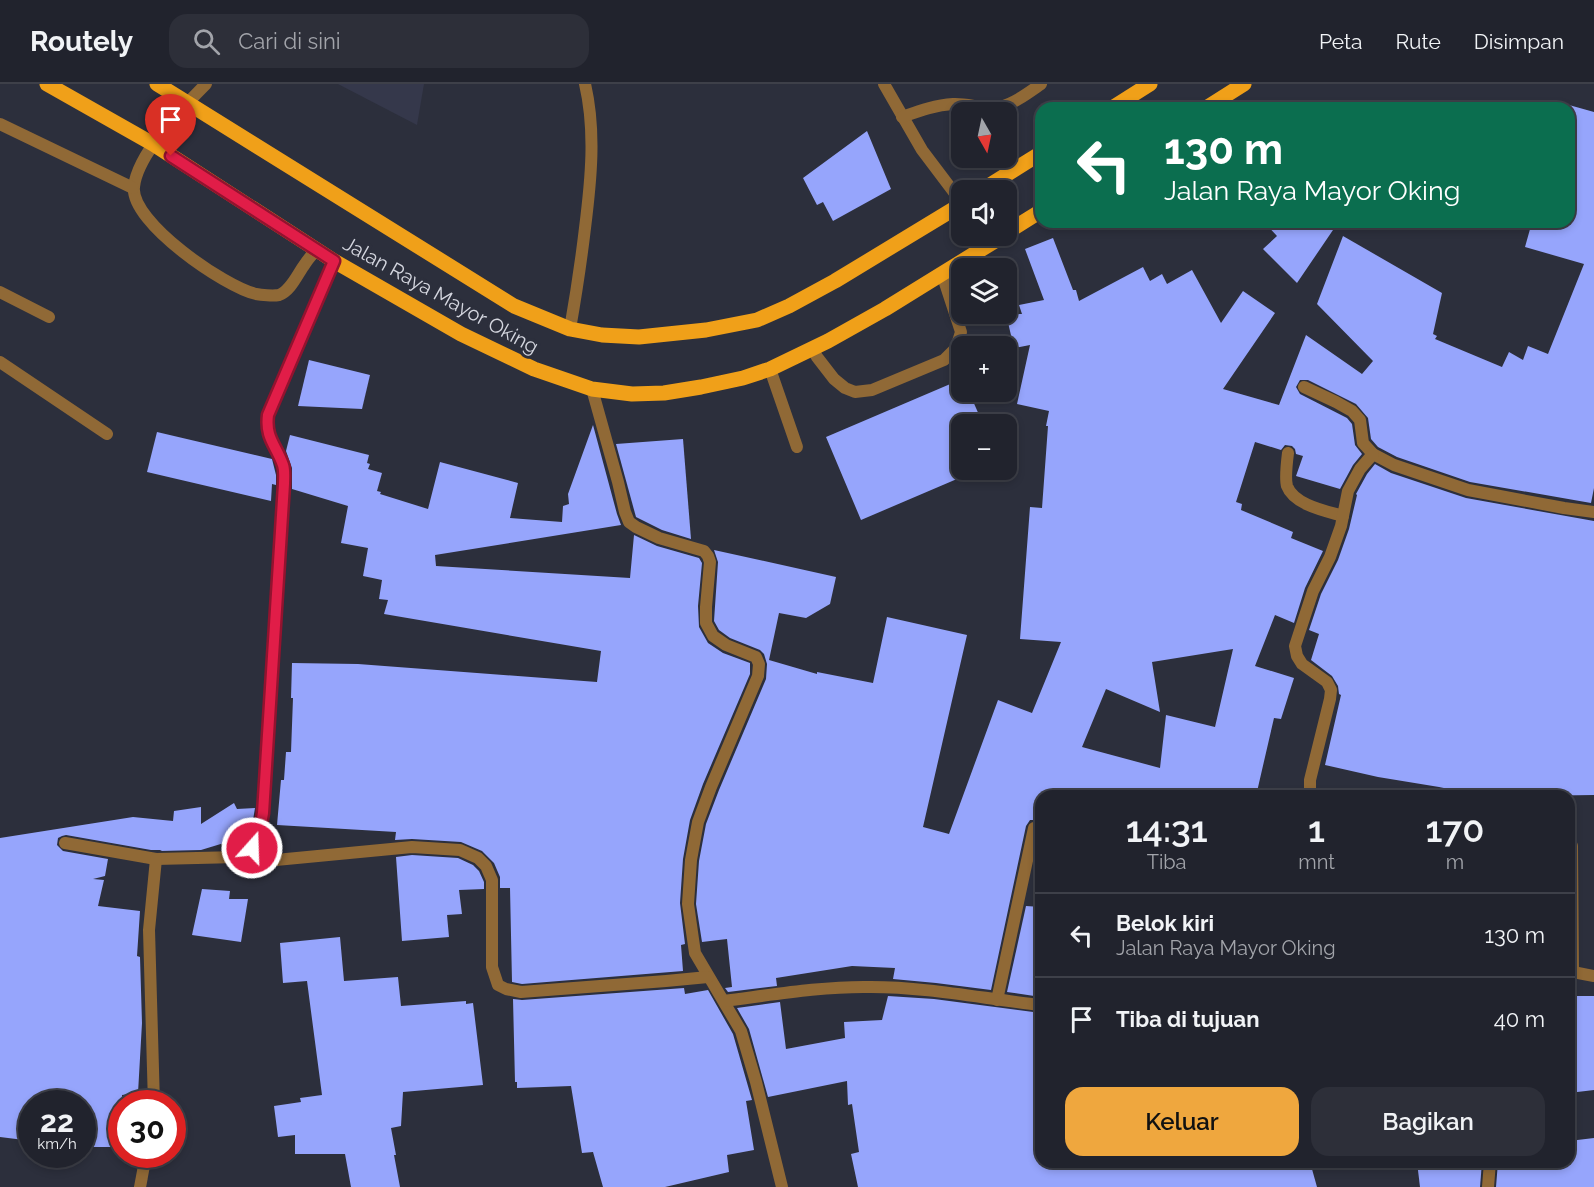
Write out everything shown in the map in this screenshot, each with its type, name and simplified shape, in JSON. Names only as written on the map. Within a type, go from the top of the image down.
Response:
[{"type":"main road","name":"Jalan Raya Mayor Oking","points":[[47,84],[153,144],[316,250],[461,334],[534,369],[592,389],[632,394],[664,393],[743,378],[770,369],[885,309],[942,274],[981,246]]},
{"type":"main road","name":"Jalan Raya Mayor Oking","points":[[157,84],[514,306],[570,329],[602,335],[639,337],[706,330],[757,320],[835,281],[951,210]]},
{"type":"main road","points":[[1122,102],[1150,84]]},
{"type":"main road","points":[[1216,102],[1244,84]]},
{"type":"main road","points":[[998,180],[1035,157]]},
{"type":"main road","points":[[1017,226],[1035,215]]},
{"type":"street","points":[[207,84],[153,144],[142,162],[133,188],[138,204],[159,232],[176,247],[229,283],[256,294],[279,295],[290,286],[316,250]]},
{"type":"street","points":[[570,329],[592,176],[590,106],[585,84]]},
{"type":"street","points":[[884,84],[922,150],[951,188]]},
{"type":"street","points":[[902,117],[932,107],[951,104],[999,107],[1015,102],[1041,84]]},
{"type":"street","points":[[0,124],[133,188]]},
{"type":"street","points":[[238,857],[252,848],[259,835],[263,813],[284,484],[284,467],[270,441],[266,426],[268,415],[334,261]]},
{"type":"street","points":[[812,348],[834,379],[845,388],[855,392],[872,390],[944,360],[956,348],[961,332],[942,274]]},
{"type":"street","points":[[0,292],[49,317]]},
{"type":"street","points":[[0,362],[107,434]]},
{"type":"street","points":[[770,369],[797,447]]},
{"type":"street","points":[[1304,387],[1352,411],[1360,420],[1363,443],[1374,454],[1394,465],[1468,490],[1594,512]]},
{"type":"street","points":[[592,389],[629,522],[652,535],[699,549],[708,556],[710,562],[706,623],[713,636],[726,645],[756,657],[759,664],[758,676],[751,696],[698,822],[691,860],[688,904],[695,953],[741,1031],[782,1187]]},
{"type":"street","points":[[1288,453],[1287,485],[1297,499],[1317,509],[1343,516]]},
{"type":"street","points":[[1310,790],[1310,780],[1331,690],[1327,682],[1302,664],[1295,652],[1295,646],[1313,591],[1329,557],[1343,516],[1348,491],[1360,469],[1374,454]]},
{"type":"street","points":[[997,1000],[1034,828]]},
{"type":"street","points":[[65,843],[156,859],[238,857],[255,862],[412,846],[460,850],[478,858],[486,866],[492,880],[492,967],[498,985],[521,992],[708,976]]},
{"type":"street","points":[[154,1090],[149,930],[156,859]]},
{"type":"street","points":[[1575,974],[1594,976]]},
{"type":"street","points":[[724,1001],[806,991],[870,987],[918,990],[1035,1004]]},
{"type":"street","points":[[140,1187],[144,1168]]},
{"type":"street","points":[[1488,1187],[1490,1168]]},
{"type":"shaded area","points":[[338,84],[424,84],[417,125]]},
{"type":"building","points":[[1575,107],[1594,112],[1594,488],[1591,503],[1470,482],[1397,457],[1378,447],[1371,439],[1368,418],[1356,404],[1308,380],[1300,380],[1296,387],[1300,394],[1347,418],[1352,424],[1355,445],[1362,454],[1340,489],[1296,476],[1303,456],[1296,454],[1292,446],[1285,445],[1281,450],[1255,442],[1236,502],[1242,504],[1241,510],[1293,532],[1291,538],[1323,551],[1305,588],[1294,623],[1275,615],[1255,666],[1294,678],[1281,719],[1274,718],[1257,790],[1035,790],[1035,820],[1030,820],[1026,826],[991,990],[893,979],[895,968],[852,966],[776,978],[777,986],[728,992],[725,988],[732,987],[727,939],[702,942],[696,904],[699,861],[706,824],[766,679],[767,664],[760,650],[730,638],[719,630],[714,621],[718,562],[714,550],[836,577],[830,604],[806,618],[779,613],[769,660],[817,674],[817,672],[873,683],[887,617],[967,635],[923,827],[949,834],[998,700],[1032,713],[1061,642],[1020,639],[1030,507],[1042,508],[1048,426],[1046,426],[1049,411],[1017,404],[1030,345],[1017,347],[1017,336],[1011,336],[1008,324],[1017,324],[1017,314],[1022,314],[1019,305],[1044,300],[1025,249],[1053,238],[1079,301],[1143,267],[1150,281],[1162,274],[1167,284],[1192,270],[1221,323],[1243,291],[1275,313],[1223,389],[1279,405],[1306,335],[1362,374],[1373,361],[1317,304],[1343,236],[1442,293],[1433,334],[1437,336],[1435,339],[1502,367],[1509,352],[1523,360],[1528,346],[1548,354],[1584,264],[1525,247],[1530,228],[1575,228]],"holes":[[[1233,649],[1215,727],[1166,715],[1160,768],[1082,747],[1106,689],[1160,712],[1152,662]]]},
{"type":"building","points":[[867,131],[891,189],[833,221],[823,202],[817,205],[803,178]]},
{"type":"building","points":[[1270,228],[1329,228],[1333,230],[1297,283],[1263,249],[1277,236]]},
{"type":"building","points":[[309,360],[370,375],[362,409],[298,406]]},
{"type":"building","points":[[951,384],[951,402],[973,402],[979,414],[951,414],[951,480],[955,480],[861,520],[826,437]]},
{"type":"building","points":[[593,425],[621,525],[435,555],[436,566],[630,578],[634,535],[657,546],[699,558],[702,563],[698,606],[699,627],[708,643],[723,653],[750,663],[750,674],[690,820],[683,859],[680,903],[685,944],[681,945],[683,971],[522,984],[512,982],[510,888],[500,888],[500,877],[494,863],[482,851],[461,842],[395,840],[396,832],[277,825],[286,752],[291,752],[292,663],[358,664],[597,682],[601,651],[384,614],[388,600],[379,599],[382,580],[363,576],[368,548],[341,543],[348,506],[292,489],[292,468],[286,451],[290,435],[369,455],[368,469],[382,473],[377,491],[381,492],[380,494],[428,509],[440,462],[518,483],[510,518],[562,522],[563,506],[569,504],[568,494]]},
{"type":"building","points":[[157,432],[272,459],[276,485],[272,484],[271,501],[147,472]]},
{"type":"building","points":[[683,439],[691,539],[662,530],[636,517],[616,444]]},
{"type":"building","points":[[1375,464],[1391,473],[1466,498],[1594,521],[1594,795],[1575,795],[1575,790],[1453,790],[1325,765],[1341,695],[1332,676],[1311,660],[1319,634],[1309,630],[1321,594],[1338,560],[1349,529],[1356,494]]},
{"type":"building","points":[[234,803],[237,809],[255,808],[253,820],[224,843],[201,850],[160,851],[162,850],[66,835],[58,838],[57,845],[63,851],[108,859],[105,876],[93,879],[104,880],[98,906],[140,911],[137,956],[140,957],[142,1023],[138,1090],[108,1090],[108,1147],[96,1147],[96,1090],[18,1090],[18,1139],[0,1137],[0,838],[133,817],[173,821],[174,811],[201,807],[201,824]]},
{"type":"building","points":[[412,855],[458,858],[473,865],[484,882],[484,889],[459,890],[462,914],[447,915],[449,937],[402,941],[396,857]]},
{"type":"building","points":[[202,889],[230,891],[229,899],[248,899],[241,942],[192,935]]},
{"type":"building","points":[[1026,906],[1035,907],[1035,996],[1007,992]]},
{"type":"building","points":[[340,937],[344,981],[398,977],[401,1006],[466,1001],[466,1004],[473,1003],[483,1085],[403,1092],[401,1126],[391,1128],[400,1187],[351,1187],[345,1154],[295,1154],[295,1135],[278,1137],[274,1106],[301,1102],[300,1098],[322,1095],[307,981],[283,983],[280,943]]},
{"type":"building","points":[[684,988],[685,994],[708,990],[733,1034],[752,1100],[746,1101],[754,1150],[727,1155],[729,1172],[665,1187],[603,1187],[593,1152],[582,1153],[571,1086],[517,1088],[513,999]]},
{"type":"building","points":[[888,996],[934,999],[1035,1012],[1035,1168],[1312,1168],[1317,1187],[858,1187],[851,1154],[859,1152],[852,1104],[848,1105],[847,1081],[768,1097],[749,1029],[737,1008],[780,1002],[786,1049],[845,1038],[844,1022],[882,1020]]},
{"type":"building","points":[[1575,996],[1594,996],[1594,1090],[1575,1092]]},
{"type":"building","points":[[1594,1138],[1594,1187],[1496,1187],[1498,1168],[1575,1168],[1575,1140]]},
{"type":"building","points":[[1418,1168],[1482,1168],[1480,1187],[1420,1187]]},
{"type":"route","points":[[171,156],[334,261],[268,415],[266,426],[270,441],[284,467],[284,484],[263,813],[259,835],[252,848]]}]
